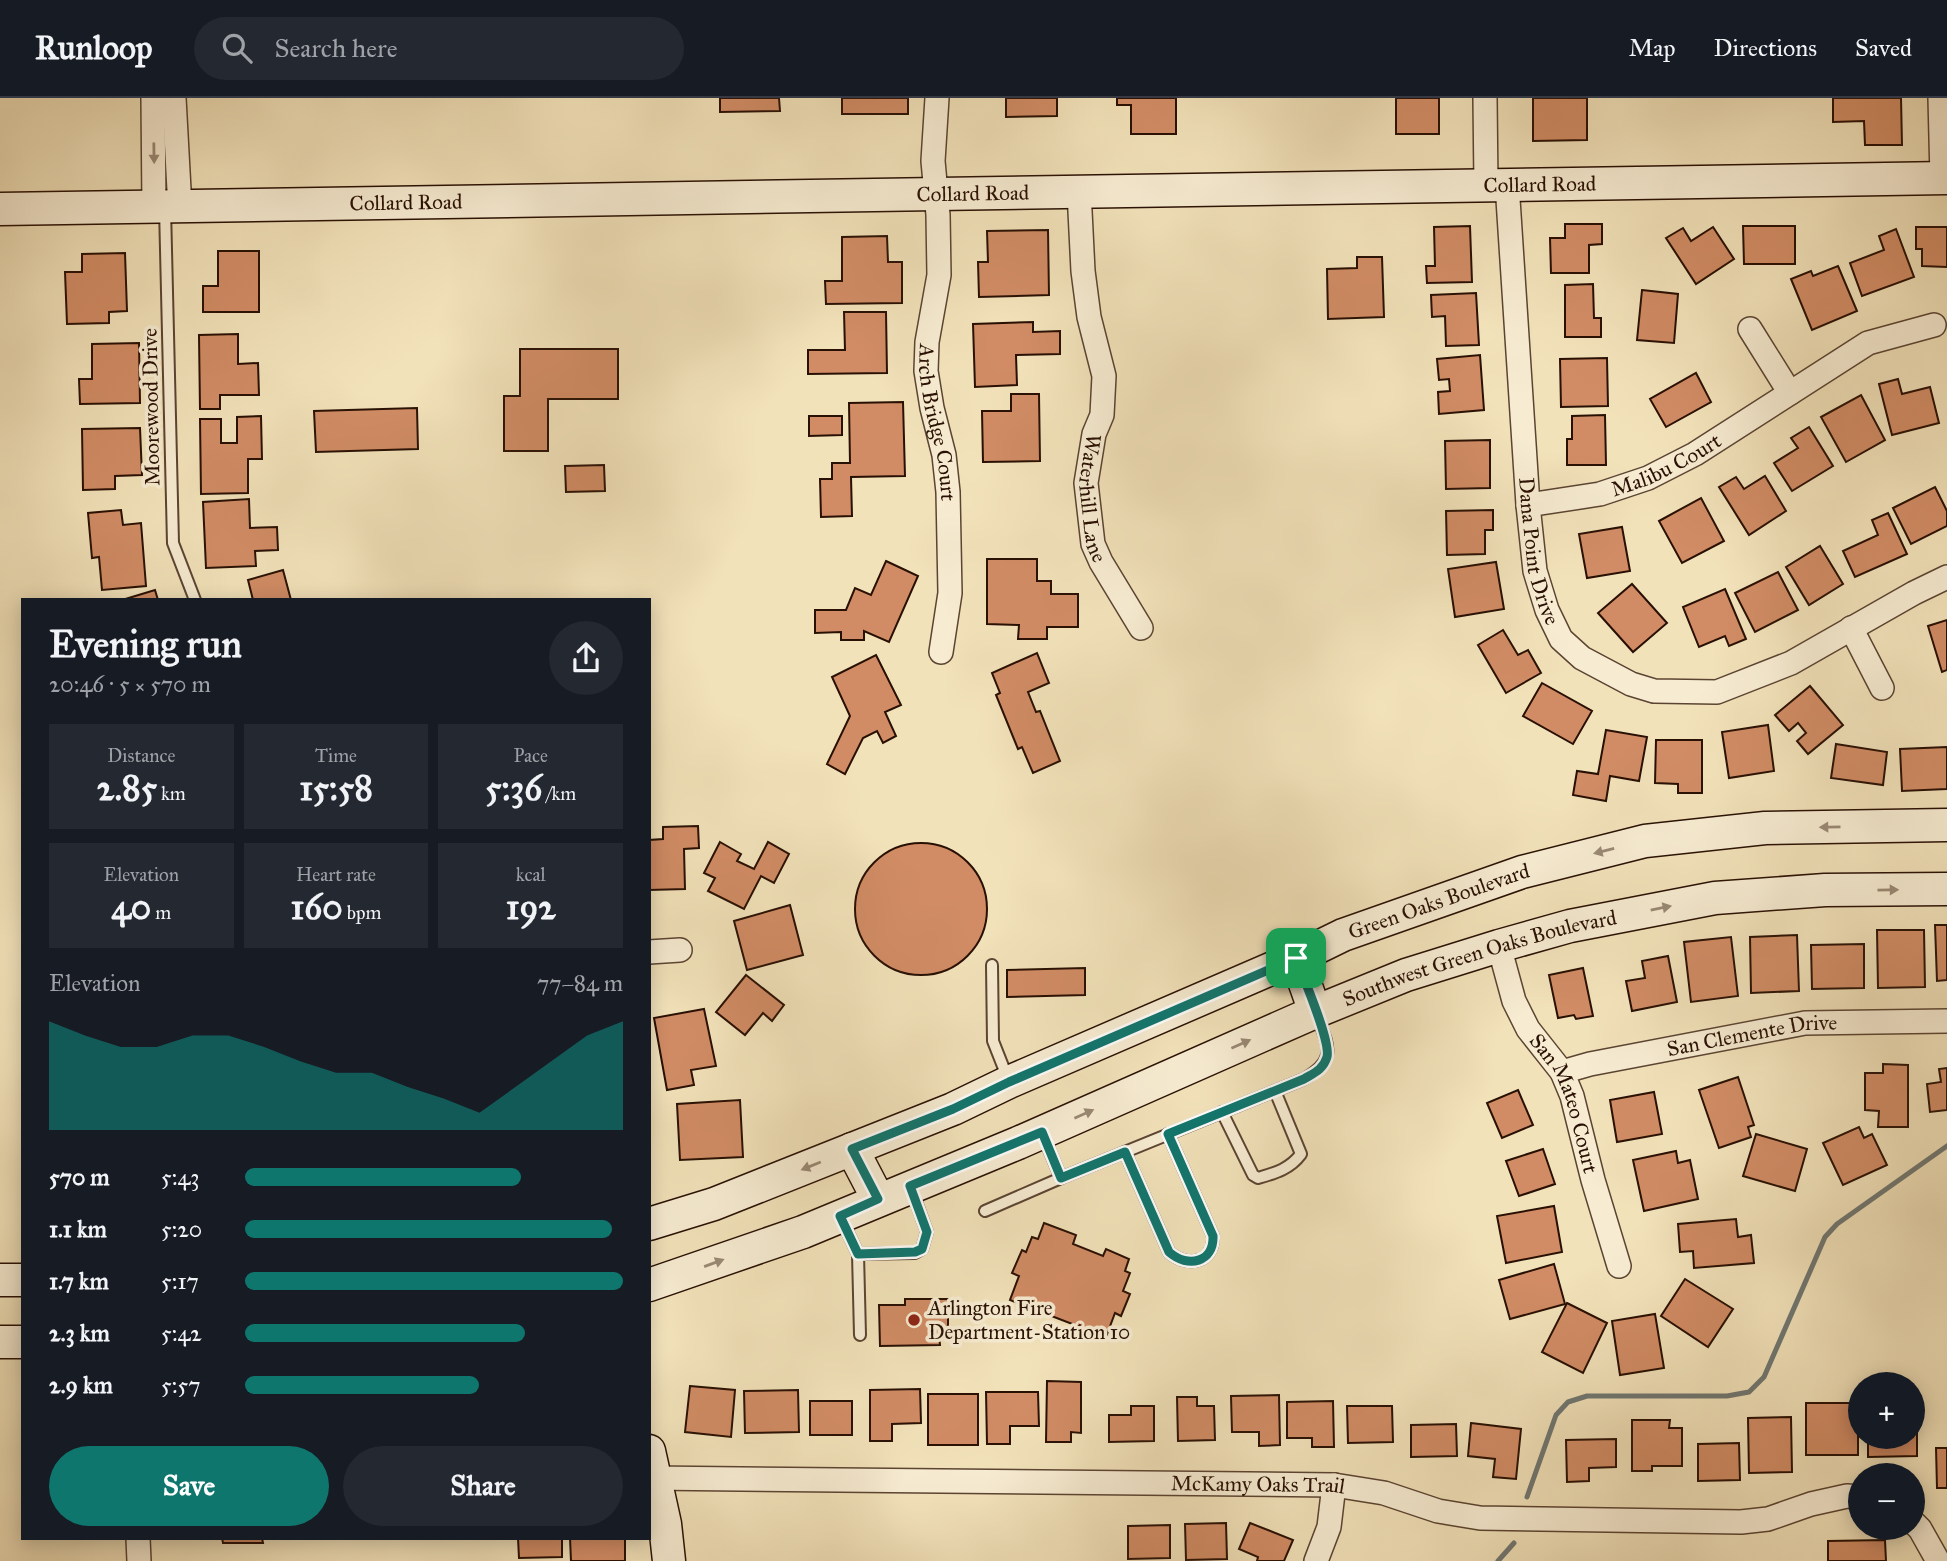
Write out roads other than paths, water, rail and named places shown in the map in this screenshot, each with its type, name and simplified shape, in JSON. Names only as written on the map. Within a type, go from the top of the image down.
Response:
[{"type":"main road","name":"Collard Road","points":[[0,209],[1945,178]]},
{"type":"main road","name":"Green Oaks Boulevard","points":[[651,1223],[714,1204],[953,1109],[1343,935],[1522,872],[1645,841],[1765,828],[1947,825]]},
{"type":"main road","name":"Southwest Green Oaks Boulevard","points":[[651,1284],[803,1232],[1042,1132],[1315,1012],[1406,975],[1499,946],[1570,926],[1715,898],[1825,890],[1947,889]]},
{"type":"main road","points":[[1296,958],[1315,1012]]},
{"type":"main road","points":[[852,1149],[878,1199]]},
{"type":"main road","points":[[0,1280],[21,1280]]},
{"type":"main road","points":[[0,1342],[21,1342]]},
{"type":"main road","points":[[652,1469],[669,1561]]},
{"type":"street","points":[[153,98],[166,208]]},
{"type":"street","points":[[166,208],[174,98]]},
{"type":"street","name":"Arch Bridge Court","points":[[937,98],[933,161],[938,215],[939,275],[927,342],[926,371],[944,455],[948,492],[950,593],[941,652]]},
{"type":"street","name":"Dana Point Drive","points":[[1485,98],[1497,184],[1535,571],[1561,639],[1582,658],[1631,684],[1654,691],[1717,692],[1791,663],[1947,577]]},
{"type":"street","points":[[1940,98],[1945,178]]},
{"type":"street","name":"Waterhill Lane","points":[[1079,191],[1087,306],[1104,376],[1102,415],[1094,434],[1086,483],[1093,544],[1141,628]]},
{"type":"street","name":"Malibu Court","points":[[1528,505],[1600,494],[1648,478],[1695,454],[1868,343],[1934,326]]},
{"type":"street","points":[[1750,329],[1790,393]]},
{"type":"street","points":[[1851,628],[1882,688]]},
{"type":"street","name":"San Mateo Court","points":[[1499,946],[1514,1001],[1528,1029],[1562,1072],[1572,1096],[1593,1180],[1619,1266]]},
{"type":"street","points":[[651,953],[680,950]]},
{"type":"street","name":"San Clemente Drive","points":[[1562,1072],[1590,1064],[1805,1023],[1947,1021]]},
{"type":"street","name":"McKamy Oaks Trail","points":[[652,1469],[1334,1485],[1384,1493],[1438,1511],[1480,1518],[1507,1519],[1741,1522],[1768,1519],[1811,1504],[1848,1496]]},
{"type":"street","points":[[1316,1561],[1329,1527],[1334,1485]]},
{"type":"street","points":[[1925,1538],[1938,1561]]},
{"type":"street","points":[[138,1540],[139,1561]]},
{"type":"lane","name":"Moorewood Drive","points":[[166,208],[173,544],[194,598]]},
{"type":"lane","points":[[992,965],[993,1041],[1009,1082]]},
{"type":"lane","points":[[985,1211],[1275,1091],[1321,1069],[1328,1056],[1315,1012]]},
{"type":"lane","points":[[1222,1112],[1252,1175],[1258,1178],[1280,1172],[1301,1154],[1275,1091]]},
{"type":"lane","points":[[1042,1132],[1061,1178]]},
{"type":"lane","points":[[1125,1152],[1169,1252],[1179,1261],[1191,1262],[1206,1256],[1213,1245],[1213,1236],[1168,1134]]},
{"type":"lane","points":[[858,1254],[915,1252],[922,1249],[927,1232],[910,1186]]},
{"type":"lane","points":[[840,1216],[858,1254],[860,1335]]},
{"type":"waterway","points":[[1527,1497],[1556,1415],[1568,1402],[1587,1396],[1727,1396],[1749,1392],[1764,1377],[1825,1237],[1837,1224],[1947,1146]]},
{"type":"waterway","points":[[1498,1561],[1514,1543]]},
{"type":"place","name":"Arlington Fire Department-Station 10","points":[[914,1320]]}]
